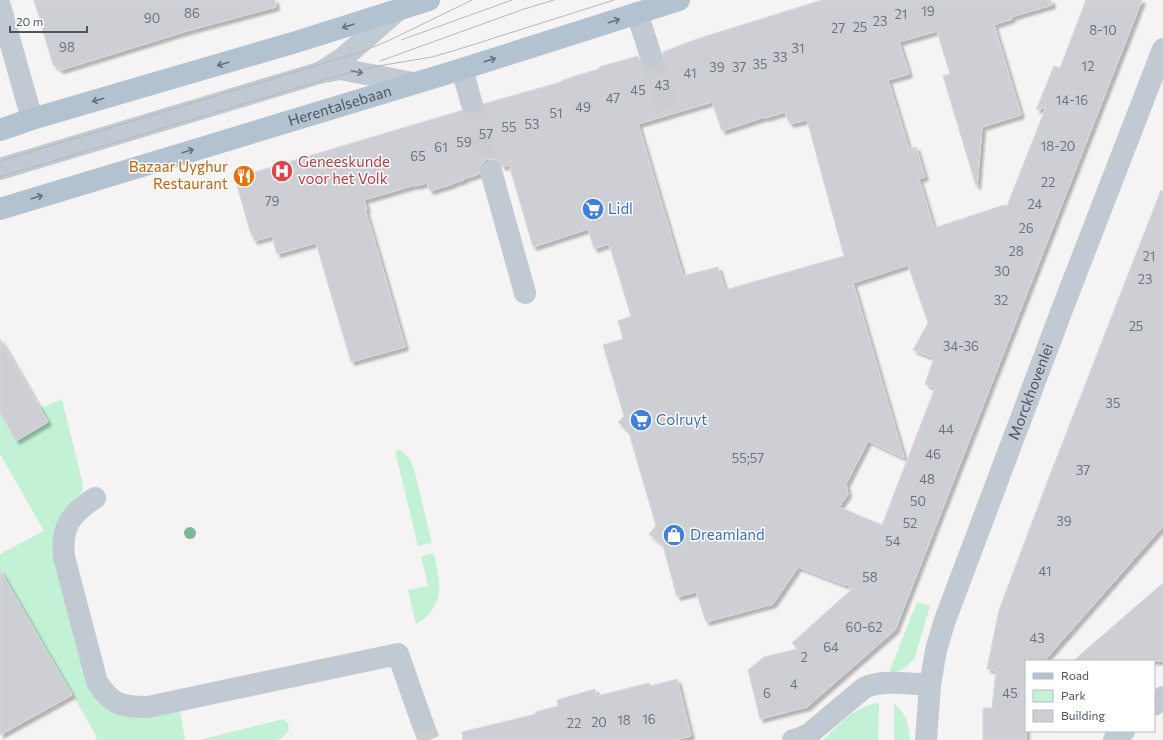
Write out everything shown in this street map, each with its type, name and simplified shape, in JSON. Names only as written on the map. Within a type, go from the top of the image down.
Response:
[{"type":"main road","points":[[0,130],[32,119],[296,42],[429,0]]},
{"type":"main road","name":"Herentalsebaan","points":[[0,209],[462,69],[679,0]]},
{"type":"street","points":[[0,6],[32,119]]},
{"type":"street","points":[[319,73],[343,58],[398,10]]},
{"type":"street","points":[[637,13],[651,56]]},
{"type":"street","name":"Morckhovenlei","points":[[926,740],[930,685],[936,650],[945,620],[1063,307],[1158,78],[1163,49]]},
{"type":"street","points":[[0,169],[319,73],[340,69],[413,83]]},
{"type":"street","points":[[462,69],[471,101]]},
{"type":"street","points":[[491,172],[525,293]]},
{"type":"street","points":[[95,498],[81,507],[70,520],[64,532],[64,557],[97,682],[104,693],[116,703],[129,707],[148,707],[398,654],[422,722]]},
{"type":"street","points":[[793,740],[808,734],[864,688],[872,684],[930,685]]},
{"type":"street","points":[[1155,704],[1163,697]]},
{"type":"street","points":[[1114,740],[1123,732]]},
{"type":"green space","points":[[62,399],[83,485],[83,490],[64,514],[91,688],[180,710],[185,740],[94,740],[97,737],[0,570],[0,554],[44,531],[0,454],[0,412],[16,440],[48,422],[40,408]]},
{"type":"green space","points":[[400,450],[410,459],[414,469],[432,543],[418,546],[395,451]]},
{"type":"green space","points":[[434,553],[439,584],[437,601],[433,609],[426,617],[416,624],[408,590],[428,586],[421,556]]},
{"type":"green space","points":[[917,602],[930,606],[915,657],[908,666],[902,670],[891,672],[890,670]]},
{"type":"green space","points":[[879,703],[878,740],[823,740],[855,712]]},
{"type":"green space","points":[[894,704],[904,715],[909,730],[910,740],[894,740]]},
{"type":"green space","points":[[284,719],[288,723],[289,730],[283,737],[277,740],[199,740]]},
{"type":"building","points":[[34,0],[275,0],[276,7],[187,31],[61,70],[53,65]]},
{"type":"building","points":[[822,0],[1051,0],[1052,5],[1011,17],[1012,19],[994,25],[1021,115],[982,127],[977,186],[943,76],[950,74],[937,31],[899,42],[909,74],[888,80],[909,149],[916,147],[925,177],[919,179],[934,228],[1004,205],[1007,206],[1046,107],[1036,110],[1054,66],[1060,68],[1086,0],[1142,0],[895,630],[807,707],[760,719],[748,670],[764,657],[797,649],[792,643],[853,588],[848,586],[852,583],[845,585],[798,567],[773,604],[706,622],[696,592],[677,597],[663,546],[649,534],[656,526],[629,433],[618,422],[624,416],[603,345],[623,339],[618,321],[631,316],[609,244],[594,249],[588,229],[533,247],[509,165],[503,167],[494,159],[487,159],[482,163],[479,168],[479,174],[453,184],[430,191],[427,183],[415,185],[364,200],[367,209],[365,209],[405,347],[351,362],[316,243],[277,254],[272,236],[254,241],[235,178],[463,110],[468,113],[475,113],[483,104],[561,82],[599,69],[599,67],[638,56],[643,66],[654,68],[661,64],[663,52],[697,39]],"holes":[[[712,102],[722,131],[785,112],[790,124],[807,120],[844,256],[725,290],[718,267],[683,276],[638,124]],[[908,265],[928,323],[913,350],[934,358],[925,384],[935,388],[882,525],[839,507],[848,494],[846,484],[868,441],[904,458],[853,283]]]},
{"type":"building","points":[[1161,190],[1163,191],[1163,526],[1045,660],[1025,660],[1026,740],[983,740],[983,708],[992,708],[996,671],[987,669],[999,610]]},
{"type":"building","points":[[0,339],[48,422],[16,441],[0,412]]},
{"type":"building","points":[[0,570],[72,695],[0,735]]},
{"type":"building","points":[[1163,583],[1163,661],[1074,660]]},
{"type":"building","points":[[677,679],[691,736],[675,740],[463,740],[462,732],[536,714],[535,712],[558,706],[557,700],[595,689],[597,696],[649,683],[650,686]]},
{"type":"tunnel","points":[[651,56],[669,115]]},
{"type":"tunnel","points":[[471,101],[491,171]]},
{"type":"tunnel","points":[[422,722],[429,740]]},
{"type":"tram line","points":[[0,161],[361,52],[390,40],[472,0]]},
{"type":"tram line","points":[[401,40],[512,0]]},
{"type":"tram line","points":[[380,61],[524,9],[554,0]]},
{"type":"tram line","points":[[0,177],[334,77],[378,66],[432,57],[453,51],[614,0]]},
{"type":"place","name":"Geneeskunde voor het Volk","points":[[282,171]]},
{"type":"place","name":"Bazaar Uyghur Restaurant","points":[[244,176]]},
{"type":"place","name":"Lidl","points":[[593,209]]},
{"type":"place","name":"Colruyt","points":[[641,420]]},
{"type":"place","name":"Dreamland","points":[[674,535]]}]
